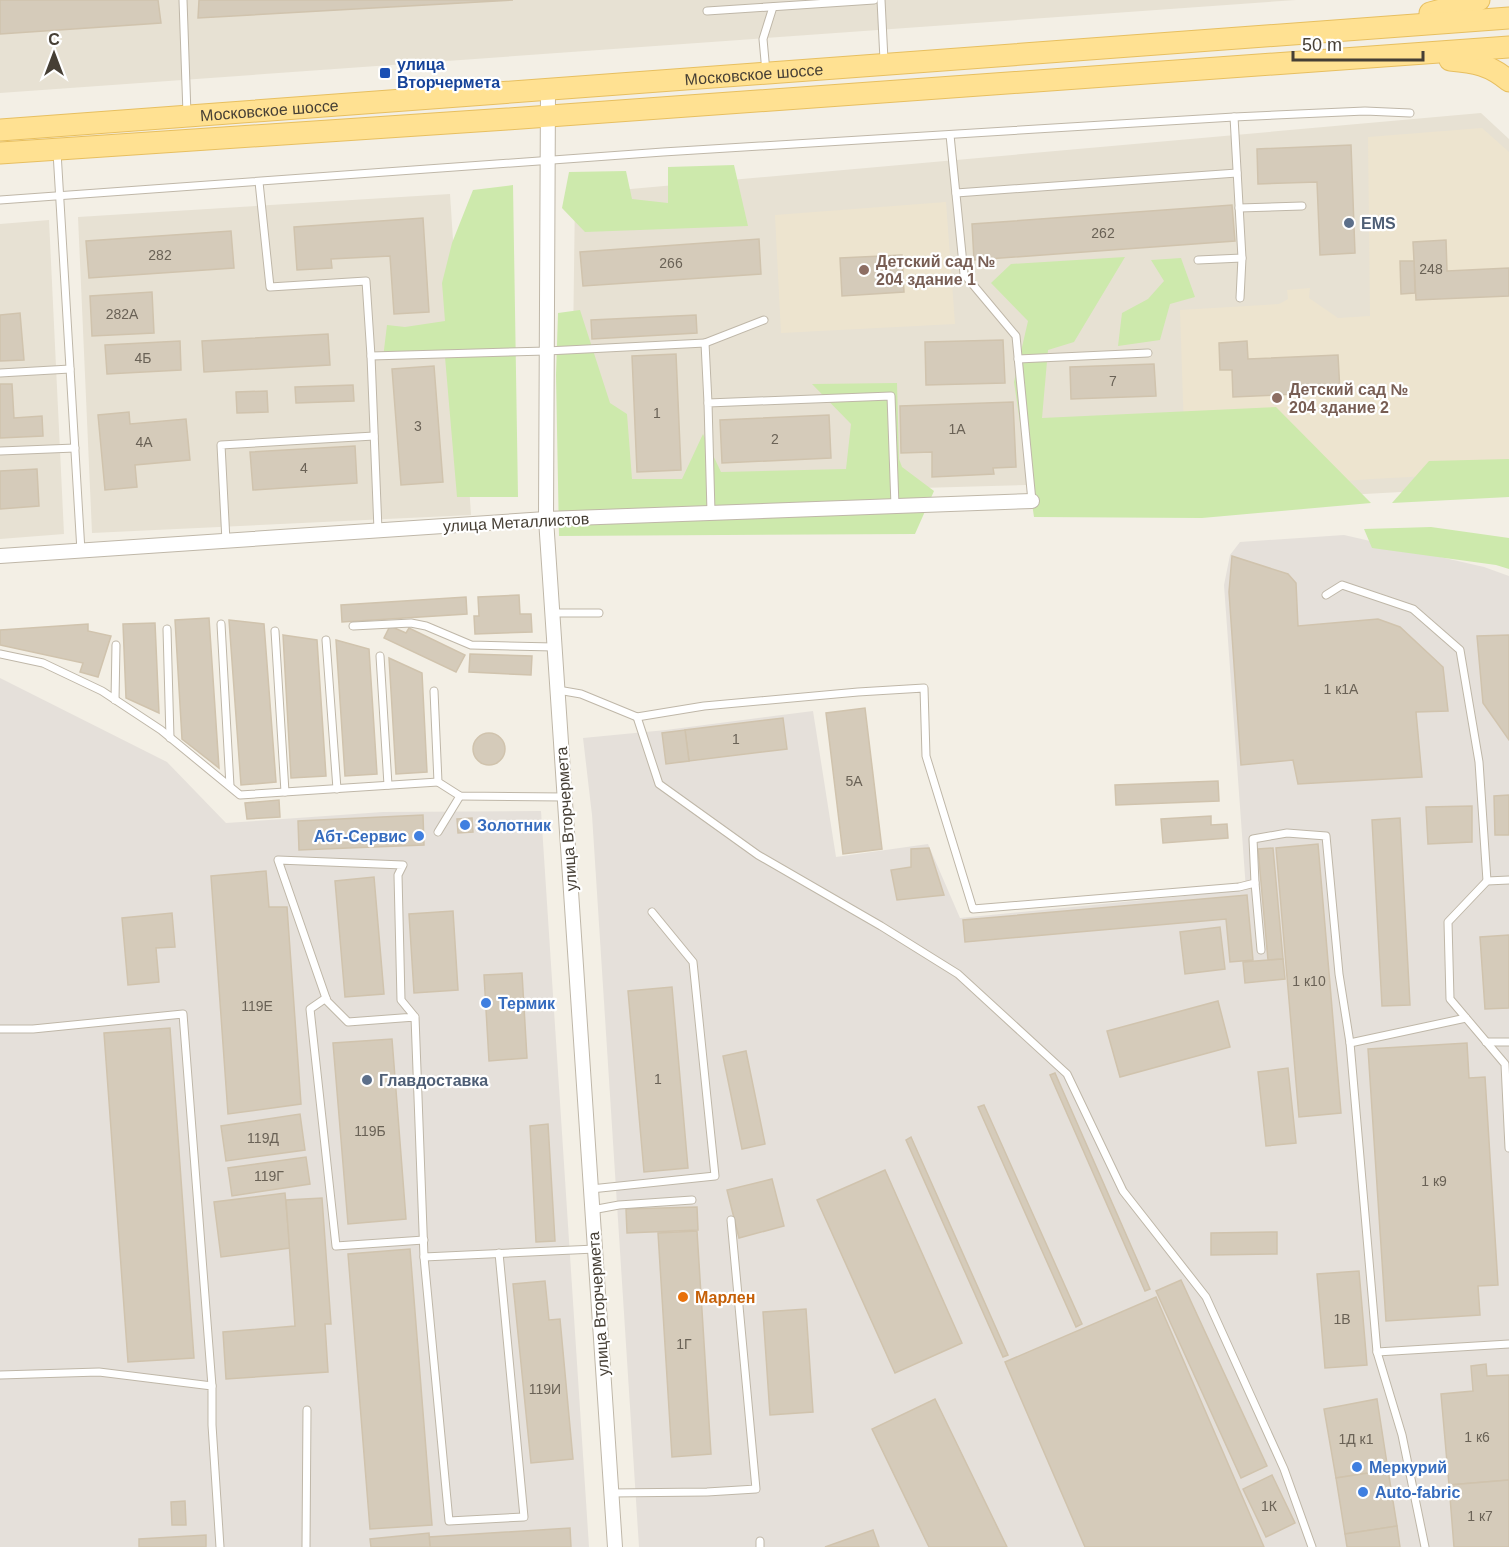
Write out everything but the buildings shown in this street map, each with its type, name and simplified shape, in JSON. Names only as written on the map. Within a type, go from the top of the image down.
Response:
[{"type":"main road","points":[[1356,29],[1447,10],[1479,0]]},
{"type":"main road","name":"Московское шоссе","points":[[0,130],[1509,18]]},
{"type":"main road","name":"Московское шоссе","points":[[0,153],[1509,47]]},
{"type":"main road","points":[[1359,58],[1470,62],[1495,70],[1509,81]]},
{"type":"street","name":"улица Вторчермета","points":[[548,90],[546,519],[615,1547]]},
{"type":"street","name":"улица Металлистов","points":[[0,556],[546,519],[1032,501]]},
{"type":"lane","points":[[183,0],[187,116]]},
{"type":"lane","points":[[707,11],[753,4],[773,7],[874,0]]},
{"type":"lane","points":[[881,0],[884,64]]},
{"type":"lane","points":[[766,73],[763,39],[773,7]]},
{"type":"lane","points":[[0,200],[548,160],[1234,117],[1365,111],[1410,113]]},
{"type":"lane","points":[[1234,117],[1242,258],[1240,298]]},
{"type":"lane","points":[[950,135],[964,274],[1016,336],[1032,501]]},
{"type":"lane","points":[[57,149],[81,551]]},
{"type":"lane","points":[[956,193],[1237,173]]},
{"type":"lane","points":[[259,182],[270,287],[366,281],[378,530]]},
{"type":"lane","points":[[1239,208],[1302,206]]},
{"type":"lane","points":[[1198,261],[1242,258]]},
{"type":"lane","points":[[371,356],[547,351],[705,343],[764,320]]},
{"type":"lane","points":[[705,343],[711,512]]},
{"type":"lane","points":[[1018,359],[1148,353]]},
{"type":"lane","points":[[0,373],[70,369]]},
{"type":"lane","points":[[708,403],[891,396],[895,506]]},
{"type":"lane","points":[[226,541],[221,444],[374,436]]},
{"type":"lane","points":[[0,451],[75,448]]},
{"type":"lane","points":[[1326,595],[1342,585],[1413,609],[1460,650],[1479,762],[1487,881]]},
{"type":"lane","points":[[552,613],[599,613]]},
{"type":"lane","points":[[353,626],[411,623],[426,626],[471,645],[554,647]]},
{"type":"lane","points":[[221,624],[230,786]]},
{"type":"lane","points":[[167,629],[170,738]]},
{"type":"lane","points":[[275,632],[285,792]]},
{"type":"lane","points":[[326,640],[337,789]]},
{"type":"lane","points":[[115,700],[116,645]]},
{"type":"lane","points":[[0,654],[43,663],[102,691],[170,738],[240,795],[438,782],[460,796],[564,797]]},
{"type":"lane","points":[[380,656],[388,785]]},
{"type":"lane","points":[[557,690],[581,694],[637,717],[704,706],[924,688],[926,756],[973,909],[1239,887],[1255,883]]},
{"type":"lane","points":[[434,691],[438,782]]},
{"type":"lane","points":[[637,717],[659,784],[758,855],[881,926],[958,974],[1067,1074],[1123,1191],[1206,1298],[1284,1469],[1312,1547]]},
{"type":"lane","points":[[438,832],[460,796]]},
{"type":"lane","points":[[1261,950],[1253,839],[1287,833],[1326,836],[1339,974],[1350,1043],[1377,1352],[1402,1435],[1425,1547]]},
{"type":"lane","points":[[415,1017],[348,1022],[326,998],[278,860],[403,865],[398,875],[401,1000],[415,1017],[424,1257],[448,1521],[524,1517],[499,1253]]},
{"type":"lane","points":[[1509,880],[1487,881],[1448,922],[1450,999],[1504,1064],[1509,1148]]},
{"type":"lane","points":[[591,1189],[715,1176],[693,962],[652,912]]},
{"type":"lane","points":[[326,998],[310,1009],[336,1246],[424,1240]]},
{"type":"lane","points":[[0,1029],[33,1029],[183,1014],[212,1386],[212,1425],[220,1547]]},
{"type":"lane","points":[[1350,1043],[1466,1018]]},
{"type":"lane","points":[[1486,1042],[1509,1041]]},
{"type":"lane","points":[[592,1210],[619,1205],[692,1200]]},
{"type":"lane","points":[[611,1493],[756,1489],[731,1220]]},
{"type":"lane","points":[[424,1257],[595,1250]]},
{"type":"lane","points":[[1377,1352],[1509,1344]]},
{"type":"lane","points":[[0,1375],[99,1372],[212,1386]]},
{"type":"lane","points":[[306,1547],[307,1410]]},
{"type":"shaded area","points":[[0,0],[1296,0],[0,93]]},
{"type":"shaded area","points":[[1481,113],[1509,139],[1509,486],[1186,504],[1133,482],[571,498],[575,194]]},
{"type":"shaded area","points":[[1482,128],[1509,152],[1509,472],[1371,479],[1186,493],[1180,310],[1279,304],[1288,299],[1287,290],[1310,288],[1309,298],[1338,318],[1370,316],[1368,137]]},
{"type":"shaded area","points":[[450,194],[471,515],[92,533],[78,217]]},
{"type":"shaded area","name":"Детский сад № 204 здание 1","points":[[946,202],[955,324],[781,333],[775,215]]},
{"type":"shaded area","points":[[49,220],[64,534],[0,539],[0,224]]},
{"type":"shaded area","points":[[1344,535],[1484,567],[1509,576],[1509,1547],[639,1547],[592,815],[583,738],[813,711],[836,857],[928,844],[960,918],[1246,890],[1224,585],[1230,555],[1240,542]]},
{"type":"shaded area","points":[[0,678],[167,762],[226,823],[383,812],[541,811],[589,1547],[0,1547]]},
{"type":"green space","points":[[734,165],[748,226],[585,232],[562,208],[569,172],[626,171],[632,199],[668,203],[668,167]]},
{"type":"green space","points":[[513,185],[518,497],[457,497],[445,357],[383,358],[387,325],[405,327],[445,321],[442,283],[452,243],[473,190]]},
{"type":"green space","points":[[1125,257],[1074,342],[1048,350],[1042,418],[1276,407],[1371,503],[1202,518],[1034,517],[1014,382],[1028,321],[991,283],[1011,264]]},
{"type":"green space","points":[[1181,258],[1195,297],[1170,304],[1160,340],[1118,346],[1122,313],[1148,299],[1164,281],[1151,260]]},
{"type":"green space","points":[[580,310],[610,403],[627,414],[632,479],[682,479],[703,434],[721,472],[846,469],[851,424],[812,384],[897,383],[899,459],[902,467],[934,491],[915,534],[559,536],[556,375],[558,313]]},
{"type":"green space","points":[[1509,459],[1509,497],[1392,503],[1429,461]]},
{"type":"green space","points":[[1431,527],[1509,538],[1509,569],[1496,565],[1372,548],[1364,529]]},
{"type":"place","name":"улица Вторчермета","points":[[385,73]]},
{"type":"place","name":"EMS","points":[[1349,223]]},
{"type":"place","name":"Детский сад № 204 здание 1","points":[[864,270]]},
{"type":"place","name":"Детский сад № 204 здание 2","points":[[1277,398]]},
{"type":"place","name":"Золотник","points":[[465,825]]},
{"type":"place","name":"Абт-Сервис","points":[[419,836]]},
{"type":"place","name":"Термик","points":[[486,1003]]},
{"type":"place","name":"Главдоставка","points":[[367,1080]]},
{"type":"place","name":"Марлен","points":[[683,1297]]},
{"type":"place","name":"Меркурий","points":[[1357,1467]]},
{"type":"place","name":"Auto-fabric","points":[[1363,1492]]}]
